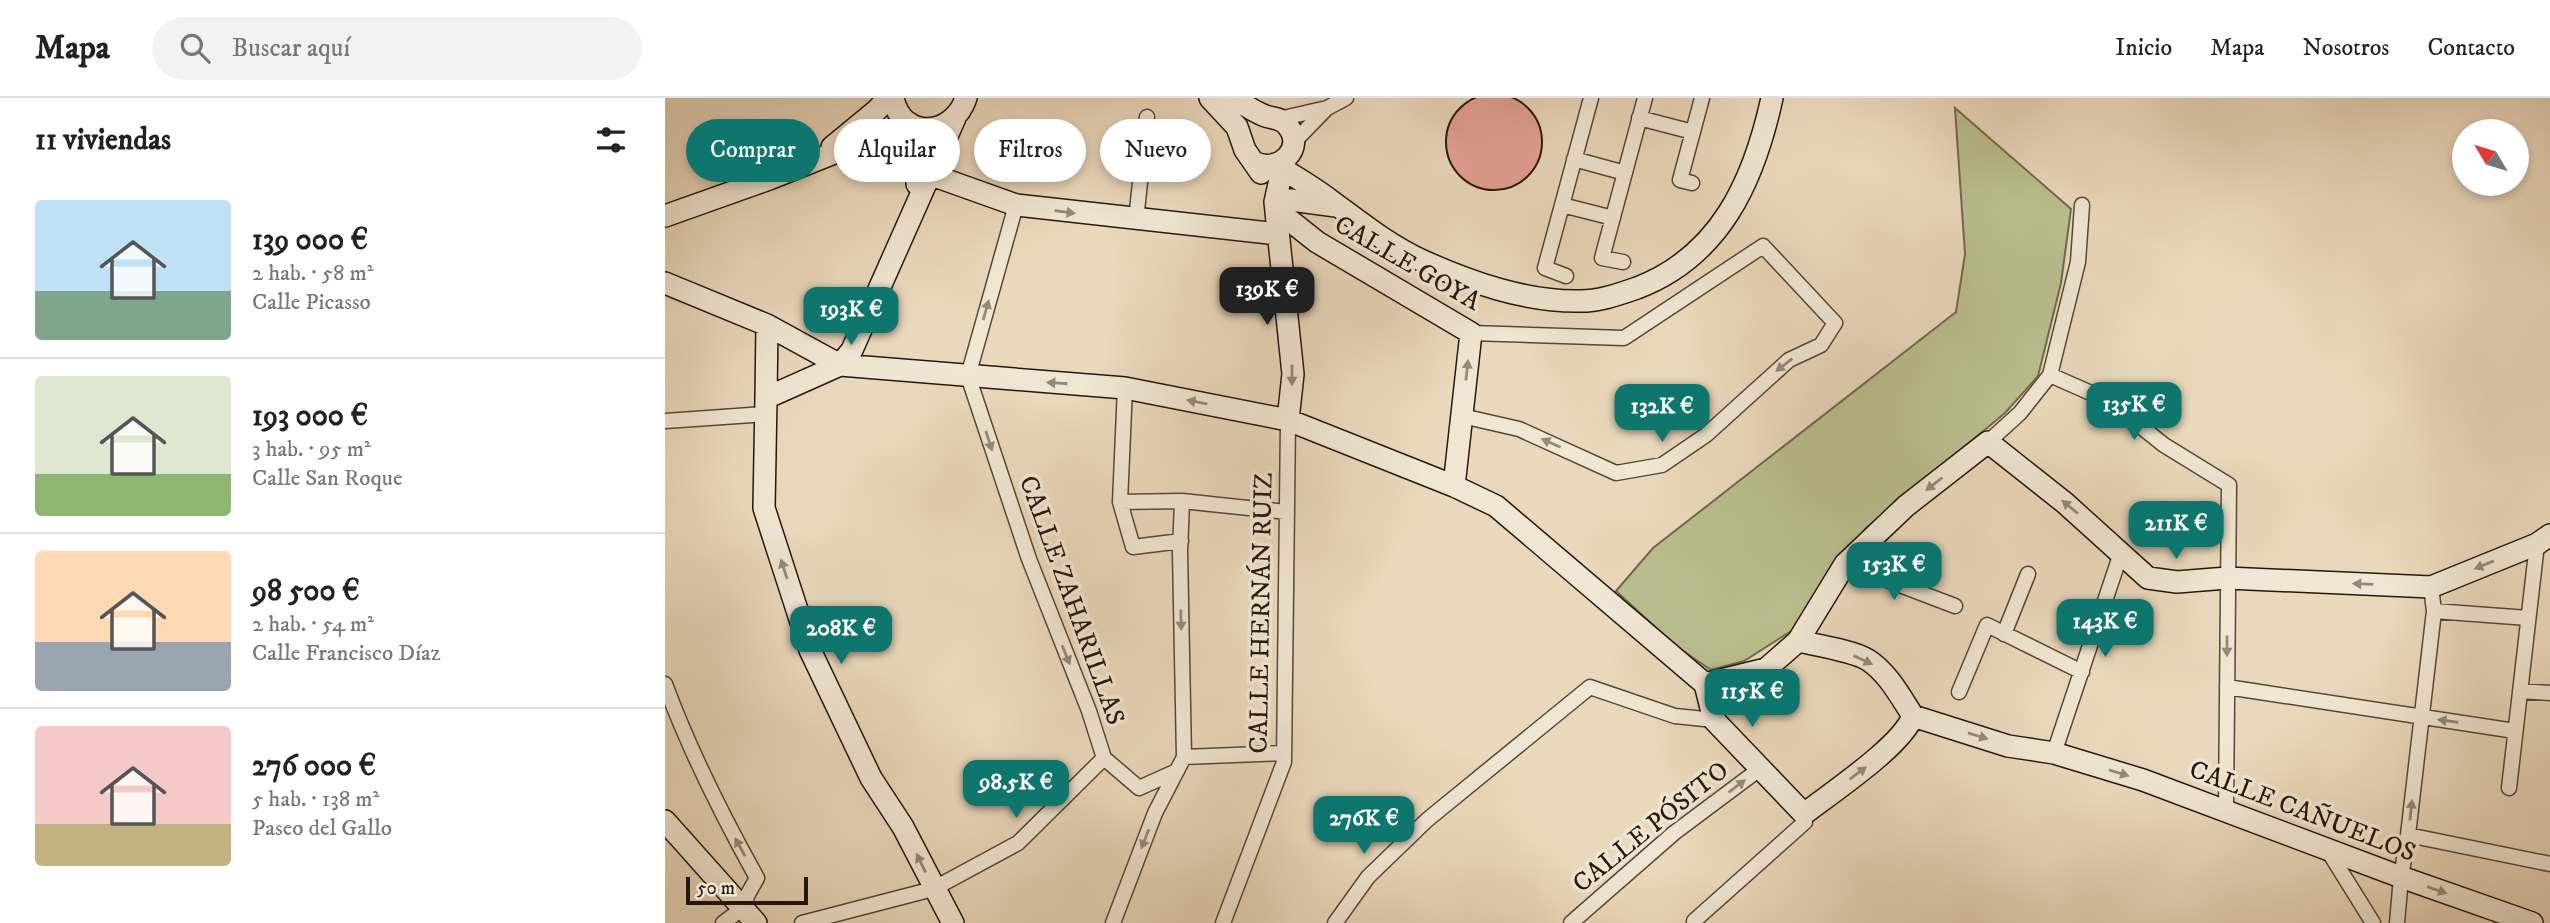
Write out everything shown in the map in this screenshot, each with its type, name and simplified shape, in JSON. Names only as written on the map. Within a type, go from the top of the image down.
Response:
[{"type":"street","points":[[820,156],[890,98],[904,119]]},
{"type":"street","points":[[947,119],[961,107],[987,98]]},
{"type":"street","points":[[1210,98],[1237,127],[1244,142]]},
{"type":"street","points":[[1234,98],[1290,128],[1277,218],[1293,374],[1288,420]]},
{"type":"street","points":[[1277,218],[1254,162],[1245,150],[1245,135],[1253,123],[1327,108],[1346,98]]},
{"type":"street","points":[[1566,276],[1545,268],[1591,98]]},
{"type":"street","points":[[1623,262],[1602,258],[1645,98]]},
{"type":"street","points":[[1692,183],[1680,180],[1702,98]]},
{"type":"street","points":[[1286,157],[1333,202],[1373,234],[1421,260],[1475,282],[1522,295],[1578,302],[1618,295],[1647,284],[1675,269],[1697,252],[1719,229],[1738,198],[1753,165],[1766,129],[1772,98]]},
{"type":"street","points":[[1254,162],[1265,166],[1286,157],[1327,108]]},
{"type":"street","points":[[1136,220],[1146,117]]},
{"type":"street","points":[[1639,118],[1693,132]]},
{"type":"street","points":[[1574,159],[1625,173]]},
{"type":"street","points":[[665,216],[759,182]]},
{"type":"street","points":[[665,421],[766,406],[840,365],[852,350],[916,205],[922,182]]},
{"type":"street","points":[[943,182],[1016,205],[1136,220],[1277,218]]},
{"type":"street","points":[[1277,218],[1291,200],[1333,202]]},
{"type":"street","points":[[968,376],[1016,205]]},
{"type":"street","points":[[1562,205],[1613,218]]},
{"type":"street","points":[[1705,684],[1766,669],[1798,641],[1845,565],[1906,506],[1988,442],[2020,413],[2050,375],[2071,281],[2078,262],[2082,205]]},
{"type":"street","name":"CALLE GOYA","points":[[1277,218],[1288,219],[1317,242],[1471,333],[1623,338],[1763,246],[1835,323],[1821,345],[1789,360],[1706,435],[1662,465],[1616,473],[1519,429],[1462,416]]},
{"type":"street","points":[[665,283],[767,325],[840,365],[1125,388],[1288,420],[1454,486],[1496,506],[1705,684],[1714,720],[1804,814],[1804,822],[1694,921]]},
{"type":"street","points":[[767,325],[764,508],[810,650],[871,778],[903,827],[953,923]]},
{"type":"street","points":[[1454,486],[1471,333]]},
{"type":"street","points":[[2050,375],[2109,401],[2164,445],[2229,485],[2226,810]]},
{"type":"street","name":"CALLE ZAHARILLAS","points":[[968,376],[1029,559],[1089,711],[1104,758],[1139,788],[1177,771]]},
{"type":"street","points":[[1125,388],[1120,502],[1133,547],[1180,546]]},
{"type":"street","name":"CALLE HERNÁN RUIZ","points":[[1224,922],[1283,762],[1288,420]]},
{"type":"street","points":[[1988,442],[2065,503],[2148,578],[2177,582],[2227,578],[2431,587],[2547,538]]},
{"type":"street","points":[[1120,502],[1182,501],[1287,512]]},
{"type":"street","points":[[1113,923],[1155,814],[1184,757],[1180,546],[1182,501]]},
{"type":"street","points":[[2509,788],[2528,618],[2547,538]]},
{"type":"street","points":[[2054,753],[2121,553]]},
{"type":"street","points":[[1845,565],[1955,607]]},
{"type":"street","points":[[2004,634],[2028,574]]},
{"type":"street","points":[[2397,923],[2434,611],[2431,587]]},
{"type":"street","points":[[2434,611],[2528,618]]},
{"type":"street","points":[[1959,692],[1987,625],[2082,672]]},
{"type":"street","points":[[1798,641],[1866,659],[1882,671],[1913,716],[1910,724],[1876,759],[1804,814]]},
{"type":"street","points":[[665,684],[713,797],[758,878],[748,894],[750,915]]},
{"type":"street","points":[[2227,687],[2515,731]]},
{"type":"street","points":[[1335,923],[1368,877],[1427,820],[1590,688],[1675,716],[1714,720]]},
{"type":"street","points":[[2520,691],[2550,693]]},
{"type":"street","name":"CALLE CAÑUELOS","points":[[1913,716],[2008,746],[2054,753],[2143,780],[2532,923]]},
{"type":"street","points":[[1184,757],[1284,753]]},
{"type":"street","points":[[802,923],[933,889],[1018,843],[1104,758]]},
{"type":"street","name":"CALLE PÓSITO","points":[[1571,923],[1674,833],[1761,768]]},
{"type":"street","points":[[665,821],[750,915]]},
{"type":"street","points":[[2408,835],[2550,864]]},
{"type":"street","points":[[2326,849],[2373,923]]},
{"type":"street","points":[[723,923],[750,915]]},
{"type":"green space","points":[[1955,108],[2071,209],[2061,283],[2038,376],[2005,413],[1865,529],[1796,628],[1744,661],[1711,670],[1677,647],[1616,591],[1653,548],[1956,312],[1965,254]]},
{"type":"building","points":[[1494,94],[1512,98],[1528,108],[1538,124],[1542,142],[1538,160],[1528,176],[1512,186],[1494,190],[1476,186],[1460,176],[1450,160],[1446,142],[1450,124],[1460,108],[1476,98]]}]
